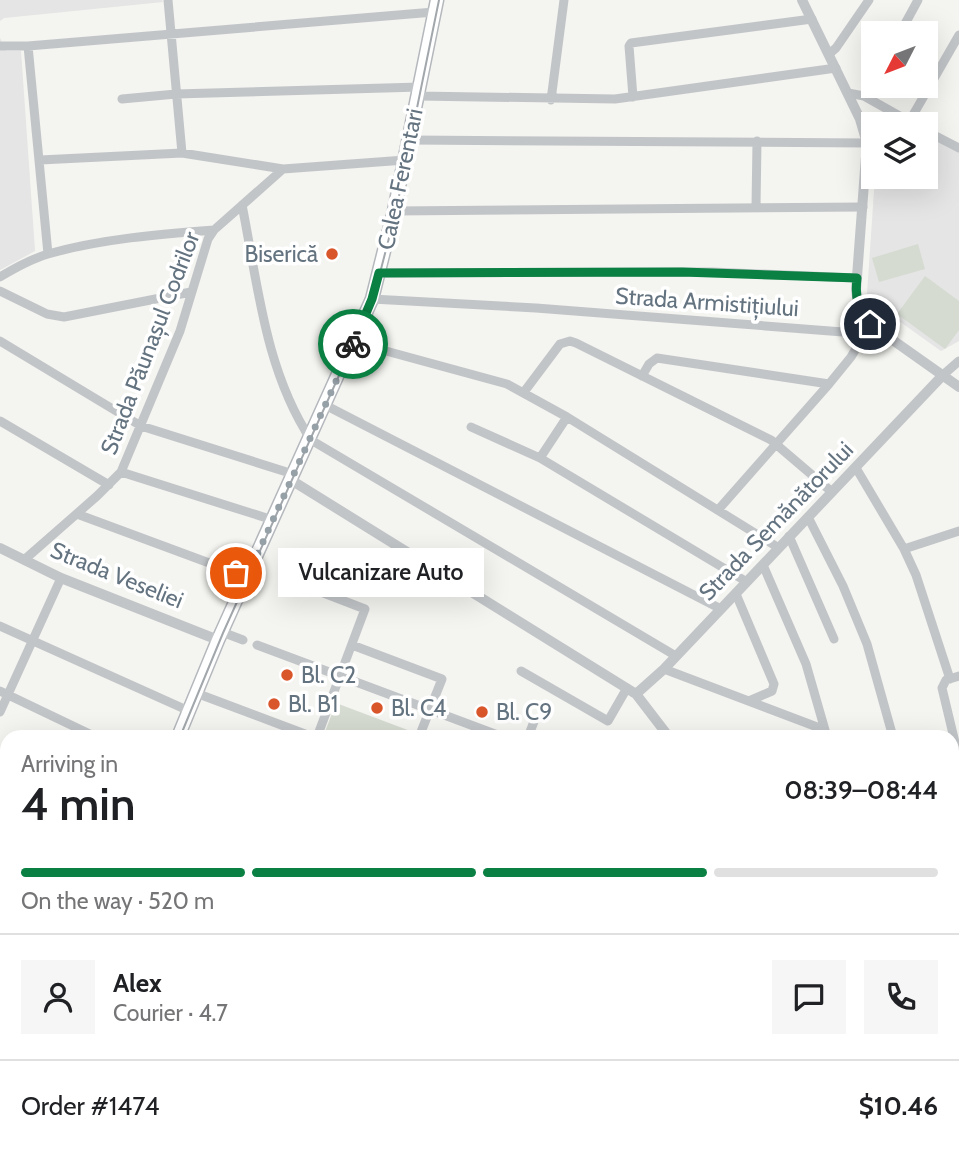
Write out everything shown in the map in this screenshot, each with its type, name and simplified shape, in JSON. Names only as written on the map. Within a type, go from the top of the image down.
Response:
[{"type":"main road","name":"Calea Ferentari","points":[[181,730],[220,636],[372,299],[394,211],[436,6]]},
{"type":"street","points":[[168,0],[182,153]]},
{"type":"street","points":[[551,100],[564,0]]},
{"type":"street","points":[[829,54],[869,0]]},
{"type":"street","points":[[907,21],[918,0]]},
{"type":"street","points":[[806,2],[861,121]]},
{"type":"street","points":[[0,46],[29,46],[171,33],[436,6]]},
{"type":"street","points":[[633,97],[629,46],[632,43],[812,19]]},
{"type":"street","points":[[915,112],[959,35]]},
{"type":"street","points":[[29,46],[48,254]]},
{"type":"street","points":[[122,100],[176,94],[419,92],[551,100],[633,97],[836,68]]},
{"type":"street","points":[[848,93],[861,95]]},
{"type":"street","points":[[867,98],[889,112]]},
{"type":"street","points":[[854,106],[875,104]]},
{"type":"street","points":[[938,137],[959,148]]},
{"type":"street","points":[[409,140],[861,141]]},
{"type":"street","points":[[756,207],[757,141]]},
{"type":"street","points":[[40,160],[182,153],[283,169],[405,160]]},
{"type":"street","name":"Strada Păunașul Codrilor","points":[[24,560],[121,472],[180,331],[204,248],[214,230],[283,169]]},
{"type":"street","points":[[865,189],[857,278],[857,303],[862,314],[873,326],[959,387]]},
{"type":"street","points":[[243,205],[268,344],[277,371],[310,438],[319,446],[676,656]]},
{"type":"street","points":[[394,211],[863,207]]},
{"type":"street","points":[[0,277],[48,254],[99,244],[214,230]]},
{"type":"street","points":[[379,273],[702,272],[857,278]]},
{"type":"street","points":[[0,291],[47,314],[64,317],[191,292]]},
{"type":"street","name":"Strada Armistițiului","points":[[372,299],[549,309],[843,332],[873,326]]},
{"type":"street","points":[[718,510],[829,384],[873,326]]},
{"type":"street","points":[[0,341],[141,426],[292,477],[632,691],[663,730]]},
{"type":"street","points":[[524,393],[557,348],[565,341],[576,343],[776,444],[832,492]]},
{"type":"street","points":[[353,342],[497,380],[524,393],[779,548]]},
{"type":"street","points":[[642,376],[649,364],[657,358],[829,384]]},
{"type":"street","points":[[943,375],[959,361]]},
{"type":"street","name":"Strada Semănătorului","points":[[632,691],[664,669],[943,375]]},
{"type":"street","points":[[325,405],[720,609]]},
{"type":"street","points":[[540,458],[566,417]]},
{"type":"street","points":[[0,421],[108,485]]},
{"type":"street","points":[[471,427],[540,458],[747,582]]},
{"type":"street","points":[[856,468],[904,549],[954,677],[942,688],[952,730]]},
{"type":"street","points":[[121,472],[273,520]]},
{"type":"street","points":[[77,514],[247,577]]},
{"type":"street","points":[[808,517],[843,586],[867,644],[891,730]]},
{"type":"street","points":[[904,549],[959,531]]},
{"type":"street","points":[[789,536],[834,639]]},
{"type":"street","name":"Strada Veseliei","points":[[0,548],[61,578],[220,636]]},
{"type":"street","points":[[763,565],[806,664],[825,730]]},
{"type":"street","points":[[0,712],[4,693],[61,578]]},
{"type":"street","points":[[300,584],[365,609],[318,730]]},
{"type":"street","points":[[736,594],[774,684],[772,691],[749,701]]},
{"type":"street","points":[[0,626],[189,711]]},
{"type":"street","points":[[220,636],[243,640]]},
{"type":"street","points":[[257,645],[485,730]]},
{"type":"street","points":[[352,645],[442,679],[422,730]]},
{"type":"street","points":[[664,669],[819,730]]},
{"type":"street","points":[[521,671],[608,721],[632,691]]},
{"type":"street","points":[[4,693],[81,730]]},
{"type":"street","points":[[196,694],[296,730]]},
{"type":"street","points":[[531,730],[535,719]]},
{"type":"shaded area","points":[[0,0],[163,2],[4,18],[0,21]]},
{"type":"shaded area","points":[[0,38],[6,51],[21,51],[35,251],[0,270]]},
{"type":"shaded area","points":[[938,138],[959,149],[959,341],[941,351],[871,301],[867,294],[874,189],[938,189]]},
{"type":"shaded area","points":[[918,244],[925,269],[879,282],[872,258]]},
{"type":"shaded area","points":[[925,276],[959,301],[959,330],[945,349],[897,314]]},
{"type":"shaded area","points":[[336,703],[408,730],[326,730]]},
{"type":"tram line","points":[[183,730],[223,633],[373,300],[396,211],[439,0]]},
{"type":"way so far","points":[[236,573],[247,577],[353,344]]},
{"type":"place","name":"Biserică","points":[[332,254]]},
{"type":"place","name":"Vulcanizare Auto","points":[[236,573]]},
{"type":"place","name":"Bl. C2","points":[[287,675]]},
{"type":"place","name":"Bl. B1","points":[[274,704]]},
{"type":"place","name":"Bl. C4","points":[[377,708]]},
{"type":"place","name":"Bl. C9","points":[[482,712]]},
{"type":"route","points":[[353,344],[372,299],[379,273],[682,272],[857,278],[857,303],[870,324]]}]
